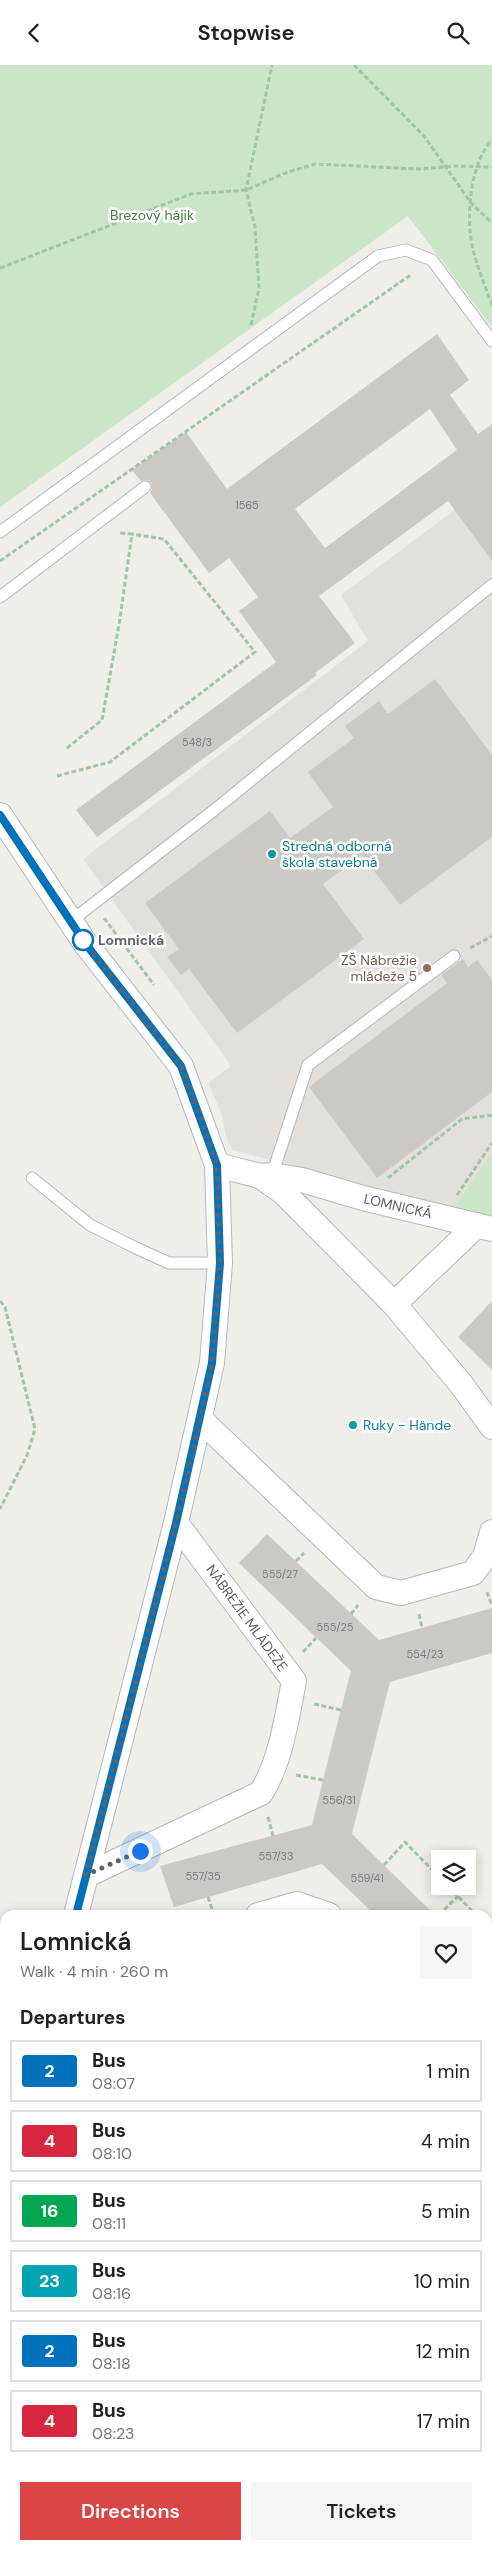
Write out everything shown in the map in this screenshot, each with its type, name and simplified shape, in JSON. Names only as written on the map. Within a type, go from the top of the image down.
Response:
[{"type":"street","points":[[0,815],[71,921],[181,1066],[217,1165],[220,1263],[212,1363],[176,1523],[77,1910]]},
{"type":"street","name":"LOMNICKÁ","points":[[217,1165],[302,1180],[363,1198],[485,1227]]},
{"type":"street","points":[[266,1175],[394,1304],[461,1384],[492,1427]]},
{"type":"street","points":[[394,1304],[485,1227]]},
{"type":"street","points":[[200,1419],[376,1587],[401,1593],[473,1573],[485,1556],[492,1532]]},
{"type":"street","name":"NÁBREŽIE MLÁDEŽE","points":[[86,1875],[261,1793],[269,1780],[287,1714],[294,1681],[176,1523]]},
{"type":"street","points":[[276,1910],[297,1904],[315,1910]]},
{"type":"lane","points":[[0,531],[378,256],[406,250],[432,260],[492,341]]},
{"type":"lane","points":[[0,597],[145,487]]},
{"type":"lane","points":[[71,921],[213,811],[492,585]]},
{"type":"lane","points":[[266,1175],[308,1065],[454,956]]},
{"type":"lane","points":[[32,1177],[90,1225],[168,1263],[220,1263]]},
{"type":"path","points":[[245,352],[259,288],[255,227],[246,190],[272,65]]},
{"type":"path","points":[[354,65],[424,136],[471,203],[492,223]]},
{"type":"path","points":[[492,139],[477,166],[471,203],[470,232],[492,306]]},
{"type":"path","points":[[0,268],[191,194],[246,190],[288,172],[315,164],[419,169],[492,167]]},
{"type":"path","points":[[0,561],[432,260]]},
{"type":"path","points":[[57,776],[110,762],[255,652],[164,539],[89,530]]},
{"type":"path","points":[[67,748],[102,720],[120,625],[132,534]]},
{"type":"path","points":[[380,1183],[462,1119],[492,1115]]},
{"type":"path","points":[[443,1216],[492,1143]]},
{"type":"path","points":[[0,1301],[5,1307],[35,1429],[27,1455],[0,1509]]},
{"type":"path","points":[[384,1865],[405,1842],[431,1869]]},
{"type":"path","points":[[208,1897],[212,1910]]},
{"type":"path","points":[[444,1910],[458,1897],[471,1910]]},
{"type":"shaded area","points":[[492,482],[492,1219],[232,1150],[226,1136],[221,1112],[208,1083],[231,1066],[83,859],[368,641],[341,595]]},
{"type":"green space","name":"Brezový hájik","points":[[0,65],[492,65],[492,327],[408,216],[0,507]]},
{"type":"green space","points":[[492,1153],[492,1219],[453,1209]]},
{"type":"building","points":[[437,334],[469,380],[450,395],[478,434],[492,424],[492,561],[448,501],[319,596],[355,643],[315,673],[317,675],[97,837],[76,810],[276,662],[239,611],[258,597],[229,558],[209,573],[150,493],[152,489],[151,483],[147,480],[141,481],[132,470],[186,432],[227,489]],"holes":[[[430,409],[457,450],[325,548],[295,509]]]},
{"type":"building","name":"Stredná odborná škola stavebná","points":[[435,679],[492,755],[492,837],[400,905],[362,855],[323,884],[364,939],[237,1033],[189,969],[181,975],[167,957],[179,949],[145,903],[270,811],[290,838],[333,807],[308,772],[354,738],[345,726],[379,701],[388,714]]},
{"type":"building","points":[[463,959],[468,967],[477,960],[492,980],[492,1092],[377,1178],[309,1087],[447,983],[441,975]]},
{"type":"building","points":[[492,1301],[492,1370],[458,1337]]},
{"type":"building","points":[[267,1534],[379,1640],[492,1608],[492,1653],[390,1682],[352,1834],[430,1910],[370,1910],[322,1864],[174,1907],[160,1866],[312,1825],[351,1671],[239,1563]]},
{"type":"bus line","name":"2","points":[[0,815],[85,943],[181,1066],[217,1165],[220,1263],[212,1363],[176,1523],[77,1910]]},
{"type":"place","name":"Stredná odborná škola stavebná","points":[[272,854]]},
{"type":"place","name":"Lomnická","points":[[83,940]]},
{"type":"place","name":"ZŠ Nábrežie mládeže 5","points":[[427,968]]},
{"type":"place","name":"Ruky - Hände","points":[[353,1425]]},
{"type":"route","points":[[83,940],[181,1066],[217,1165],[220,1263],[212,1363],[176,1523],[86,1875],[140,1851]]}]
